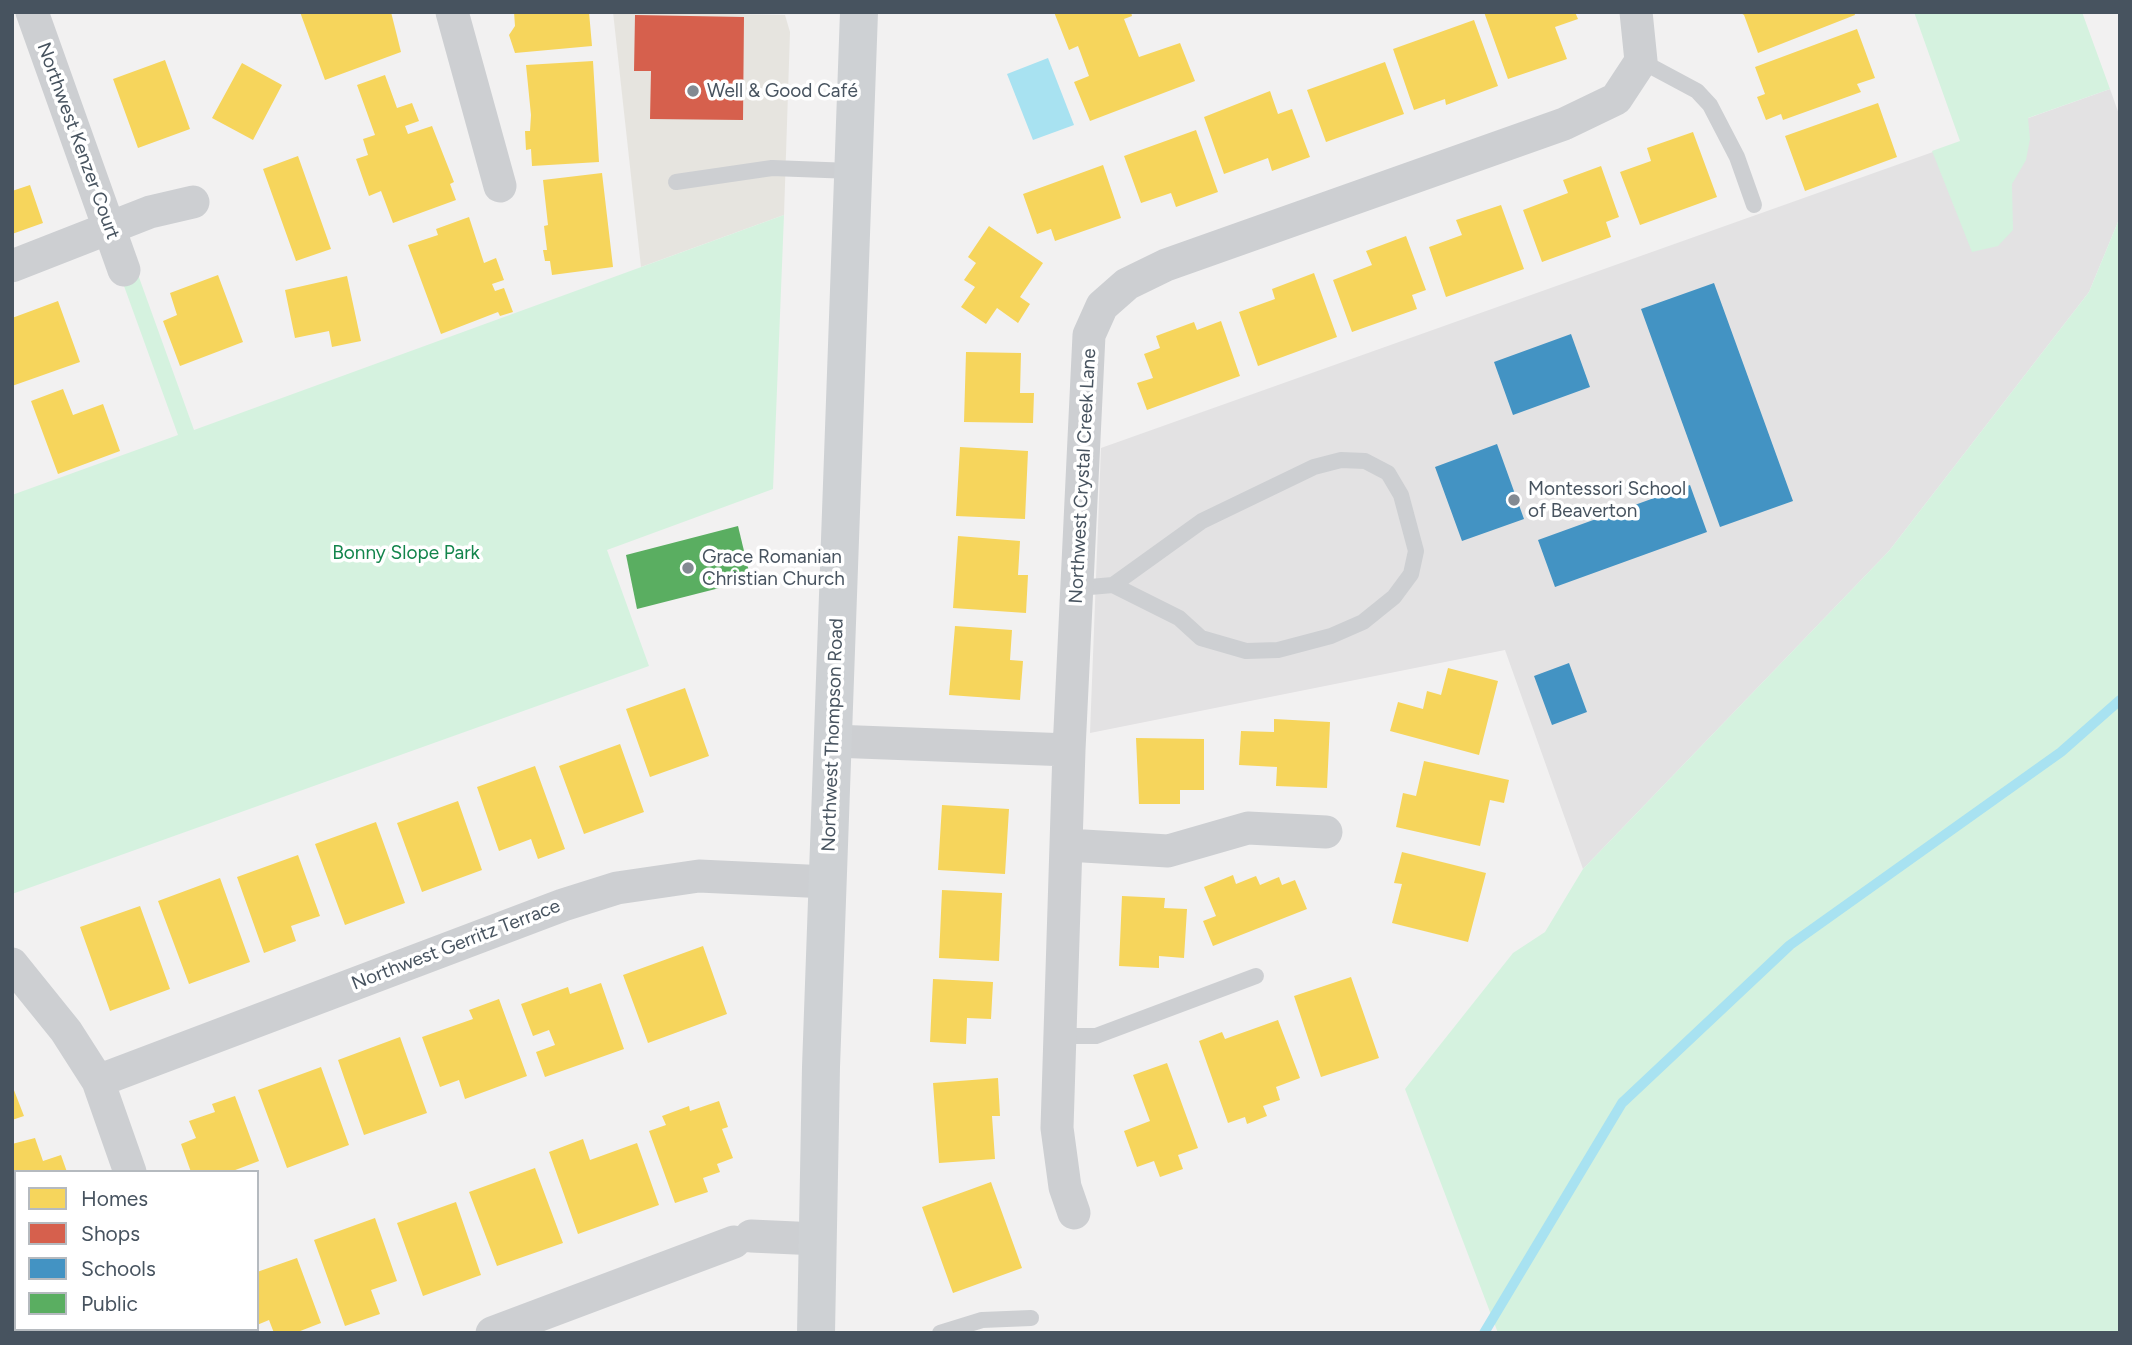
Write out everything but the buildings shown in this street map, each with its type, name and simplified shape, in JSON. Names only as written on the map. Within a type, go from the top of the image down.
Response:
[{"type":"street","name":"Northwest Kenzer Court","points":[[32,12],[124,270]]},
{"type":"street","points":[[452,12],[500,186]]},
{"type":"street","name":"Northwest Thompson Road","points":[[816,1333],[828,882],[859,12]]},
{"type":"street","points":[[1636,12],[1641,61]]},
{"type":"street","name":"Northwest Crystal Creek Lane","points":[[1074,1213],[1065,1187],[1057,1128],[1069,750],[1089,335],[1102,306],[1128,285],[1166,265],[1564,124],[1616,99],[1641,61]]},
{"type":"street","points":[[12,266],[150,212],[194,202]]},
{"type":"street","points":[[833,741],[1069,750]]},
{"type":"street","points":[[1067,845],[1168,851],[1248,828],[1326,832]]},
{"type":"street","name":"Northwest Gerritz Terrace","points":[[98,1081],[564,905],[617,888],[699,876],[828,882]]},
{"type":"street","points":[[12,964],[66,1031],[98,1081],[129,1170]]},
{"type":"street","points":[[492,1333],[742,1239],[818,1239]]},
{"type":"lane","points":[[1641,61],[1697,91],[1710,105],[1737,157],[1754,205]]},
{"type":"lane","points":[[676,182],[772,168],[852,171]]},
{"type":"lane","points":[[1077,588],[1113,585],[1150,601],[1211,642],[1246,651],[1278,650],[1331,636],[1363,622],[1394,597],[1411,574],[1416,551],[1401,495],[1388,473],[1365,461],[1341,460],[1304,471],[1202,521],[1113,585]]},
{"type":"lane","points":[[1060,1036],[1096,1036],[1256,976]]},
{"type":"lane","points":[[940,1333],[982,1320],[1031,1318]]},
{"type":"shaded area","points":[[613,12],[785,15],[790,32],[784,215],[641,267]]},
{"type":"shaded area","name":"Montessori School of Beaverton","points":[[2110,89],[2120,117],[2120,217],[2089,292],[1889,551],[1583,869],[1505,650],[1090,733],[1101,448]]},
{"type":"green space","points":[[1914,12],[2082,12],[2110,89],[2028,118],[2030,139],[2026,160],[2012,184],[2013,230],[1998,246],[1972,252],[1932,151],[1960,141]]},
{"type":"green space","name":"Bonny Slope Park","points":[[784,215],[773,489],[607,550],[649,666],[12,894],[12,495],[178,435],[120,275],[136,269],[194,430]]},
{"type":"green space","points":[[2120,217],[2120,1333],[1498,1333],[1405,1089],[1513,953],[1545,932],[1583,869],[1889,551],[2089,292]]},
{"type":"water","points":[[1048,58],[1074,125],[1033,140],[1007,74]]},
{"type":"waterway","points":[[1484,1333],[1622,1103],[1790,945],[2061,752],[2120,700]]},
{"type":"place","name":"Well & Good Café","points":[[693,91]]},
{"type":"place","name":"Montessori School of Beaverton","points":[[1514,500]]},
{"type":"place","name":"Grace Romanian Christian Church","points":[[688,568]]}]
